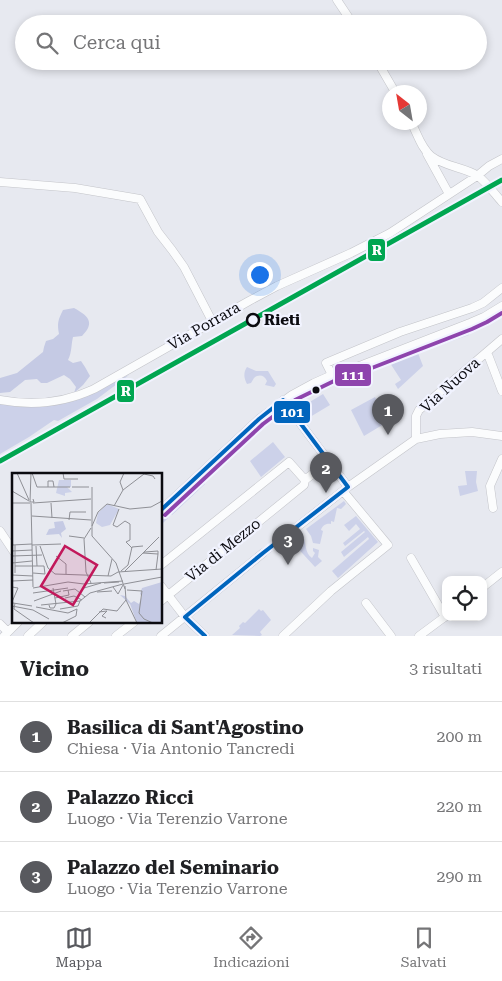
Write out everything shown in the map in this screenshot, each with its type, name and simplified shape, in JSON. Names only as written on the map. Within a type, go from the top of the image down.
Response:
[{"type":"street","points":[[337,0],[347,15]]},
{"type":"street","points":[[382,70],[391,85]]},
{"type":"street","points":[[415,130],[450,194]]},
{"type":"street","points":[[425,150],[442,162],[477,176],[489,186],[502,202]]},
{"type":"street","name":"Via Porrara","points":[[0,400],[22,403],[47,402],[71,399],[82,395],[270,290],[382,237],[502,159]]},
{"type":"street","points":[[0,182],[74,188],[140,199],[158,232],[184,268],[212,321]]},
{"type":"street","points":[[332,375],[326,363],[400,332],[472,308],[483,303],[502,288]]},
{"type":"street","points":[[162,509],[258,419],[283,400],[332,375],[476,321],[502,306]]},
{"type":"street","points":[[472,308],[476,321]]},
{"type":"street","points":[[400,332],[407,348]]},
{"type":"street","name":"Via Nuova","points":[[416,439],[416,416],[419,410],[502,339]]},
{"type":"street","points":[[487,352],[502,391]]},
{"type":"street","points":[[283,400],[388,545],[328,594],[288,634]]},
{"type":"street","points":[[278,542],[346,489],[416,439],[440,434],[472,432],[502,436]]},
{"type":"street","points":[[493,508],[490,486],[502,459]]},
{"type":"street","name":"Via di Mezzo","points":[[162,600],[304,485],[305,480],[329,461]]},
{"type":"street","points":[[162,564],[289,462],[305,480]]},
{"type":"street","points":[[0,531],[12,549]]},
{"type":"street","points":[[161,636],[263,553]]},
{"type":"street","points":[[410,558],[442,611]]},
{"type":"street","points":[[487,584],[502,572]]},
{"type":"street","points":[[162,587],[185,617],[205,636]]},
{"type":"street","points":[[366,603],[391,636]]},
{"type":"street","points":[[419,636],[442,618]]},
{"type":"street","points":[[0,624],[6,634],[16,624]]},
{"type":"street","points":[[28,636],[40,624]]},
{"type":"street","points":[[72,636],[87,624]]},
{"type":"street","points":[[116,636],[131,624]]},
{"type":"shaded area","points":[[74,308],[80,311],[89,321],[88,329],[82,336],[73,337],[68,360],[73,363],[81,361],[85,367],[90,376],[83,385],[74,393],[76,387],[64,375],[47,383],[41,383],[37,379],[25,380],[10,392],[0,393],[0,378],[17,373],[43,352],[46,341],[53,339],[59,334],[58,322],[63,310]]},
{"type":"shaded area","points":[[469,331],[469,335],[418,353],[423,366],[398,389],[395,384],[401,380],[390,363],[369,372],[364,370],[409,352],[408,357],[414,354],[410,352]]},
{"type":"shaded area","points":[[247,367],[256,371],[268,371],[276,384],[274,387],[265,385],[267,381],[263,376],[260,376],[247,384],[244,376]]},
{"type":"shaded area","points":[[129,375],[97,399],[58,421],[54,420],[0,454],[0,400],[36,403],[94,389]]},
{"type":"shaded area","points":[[323,394],[330,405],[310,417],[303,406]]},
{"type":"shaded area","points":[[375,397],[385,417],[382,419],[384,424],[364,436],[351,410]]},
{"type":"shaded area","points":[[273,442],[285,457],[261,477],[250,461]]},
{"type":"shaded area","points":[[236,448],[238,450],[211,473],[211,477],[204,481],[205,484],[172,515],[170,513],[166,516],[168,518],[162,524],[162,515],[196,482]]},
{"type":"shaded area","points":[[465,471],[477,471],[476,482],[478,491],[460,496],[458,486],[467,485]]},
{"type":"shaded area","points":[[344,501],[346,504],[341,509],[337,508],[334,522],[331,521],[331,524],[323,526],[320,544],[313,543],[306,529]]},
{"type":"shaded area","points":[[356,516],[378,542],[338,578],[332,571],[369,539],[368,537],[344,557],[341,552],[365,532],[345,546],[343,543],[360,529],[356,524],[349,531],[344,525]]},
{"type":"shaded area","points":[[302,534],[309,556],[312,558],[315,553],[313,548],[319,550],[318,557],[322,561],[315,567],[292,542]]},
{"type":"shaded area","points":[[259,609],[263,610],[271,620],[260,632],[262,635],[232,635],[240,628],[239,626],[243,622],[245,623]]},
{"type":"tunnel","points":[[263,553],[278,542]]},
{"type":"transit line","name":"R","points":[[0,461],[502,180]]},
{"type":"transit line","name":"111","points":[[165,515],[263,424],[295,400],[334,381],[472,329],[502,313]]},
{"type":"transit line","name":"101","points":[[162,509],[259,419],[283,400],[348,487],[185,617],[205,636]]},
{"type":"place","name":"Rieti","points":[[253,320]]},
{"type":"place","name":"Basilica di Sant'Agostino","points":[[388,435]]},
{"type":"place","name":"Palazzo Ricci","points":[[326,493]]},
{"type":"place","name":"Palazzo del Seminario","points":[[288,565]]}]
